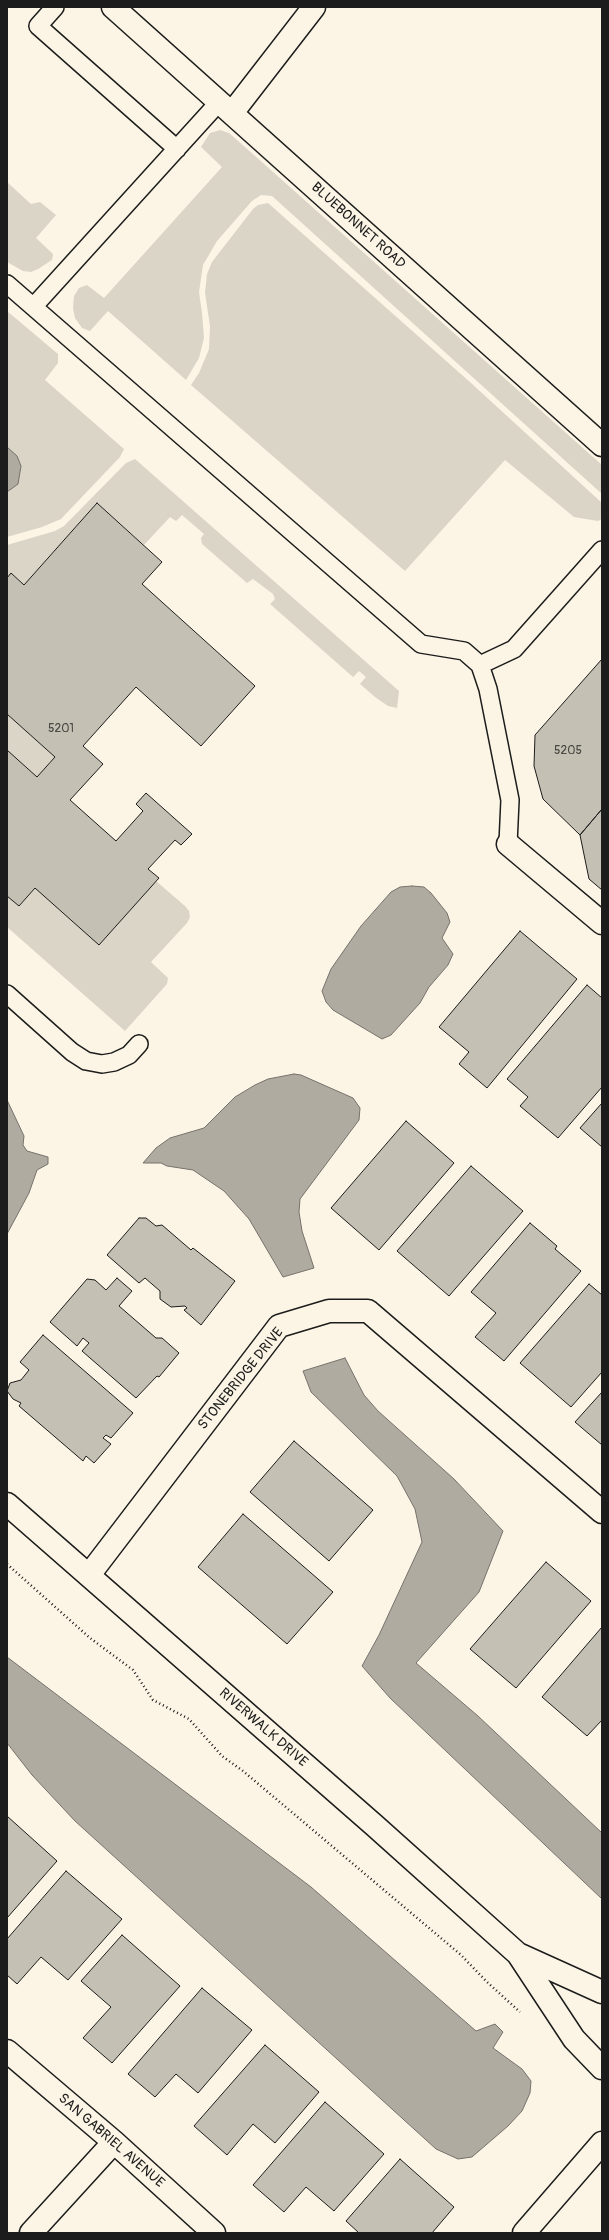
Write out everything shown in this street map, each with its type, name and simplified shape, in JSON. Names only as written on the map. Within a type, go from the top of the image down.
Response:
[{"type":"street","name":"BLUEBONNET ROAD","points":[[113,7],[602,445]]},
{"type":"street","points":[[226,107],[314,7]]},
{"type":"street","points":[[508,844],[602,923]]},
{"type":"street","name":"STONEBRIDGE DRIVE","points":[[89,1575],[279,1326],[329,1311],[368,1311],[602,1512]]},
{"type":"street","name":"RIVERWALK DRIVE","points":[[7,1504],[518,1954],[574,2039],[602,2068]]},
{"type":"street","name":"RIVERWALK DRIVE","points":[[518,1954],[602,1992]]},
{"type":"street","name":"SAN GABRIEL AVENUE","points":[[7,2051],[114,2142],[214,2233]]},
{"type":"street","points":[[31,2233],[114,2142]]},
{"type":"street","points":[[524,2233],[602,2143]]},
{"type":"lane","points":[[55,7],[38,26],[177,150]]},
{"type":"lane","points":[[34,306],[177,150],[226,107]]},
{"type":"lane","points":[[7,284],[421,644],[464,651],[480,665],[488,689],[510,800],[508,844]]},
{"type":"lane","points":[[480,665],[514,649],[602,550]]},
{"type":"lane","points":[[7,994],[72,1052],[86,1061],[102,1064],[114,1062],[128,1055],[139,1044]]},
{"type":"path","points":[[7,1564],[90,1638],[133,1670],[153,1700],[189,1719],[222,1756],[243,1771],[461,1955],[487,1982],[526,2017]]},
{"type":"shaded area","points":[[220,130],[229,133],[245,147],[602,465],[602,494],[272,196],[261,195],[252,201],[217,241],[203,265],[199,292],[204,338],[199,358],[186,380],[108,311],[90,331],[82,328],[75,318],[73,308],[74,296],[79,288],[87,285],[104,298],[222,167],[201,147],[210,133]]},
{"type":"shaded area","points":[[7,182],[31,204],[40,202],[56,215],[36,238],[53,254],[52,260],[31,272],[23,271],[7,262]]},
{"type":"shaded area","points":[[268,203],[471,383],[602,503],[602,519],[598,521],[574,517],[505,460],[405,571],[191,385],[199,373],[209,349],[210,326],[205,293],[207,274],[212,262],[253,209],[258,205]]},
{"type":"shaded area","points":[[7,311],[58,354],[58,363],[45,380],[124,449],[120,457],[61,519],[42,527],[7,537],[7,492],[10,491],[7,447]]},
{"type":"shaded area","points":[[7,447],[17,456],[21,466],[18,484],[7,492]]},
{"type":"shaded area","points":[[135,459],[399,691],[397,708],[388,706],[375,697],[360,684],[366,677],[359,671],[353,677],[270,604],[275,599],[273,594],[253,579],[247,583],[202,544],[201,538],[204,534],[182,515],[176,521],[170,517],[144,545],[97,503],[24,585],[11,573],[7,578],[7,545],[55,531],[64,526],[126,463]]},
{"type":"shaded area","points":[[7,714],[55,757],[37,777],[7,750]]},
{"type":"shaded area","points":[[156,881],[185,906],[189,911],[190,917],[187,923],[151,962],[168,978],[167,984],[125,1031],[7,927],[7,896],[19,906],[35,888]]},
{"type":"shaded area","points":[[400,887],[424,887],[431,893],[447,913],[450,922],[442,938],[453,954],[448,965],[429,987],[420,1003],[391,1035],[382,1039],[333,1010],[326,1002],[322,991],[331,969],[361,926],[391,892]]},
{"type":"shaded area","points":[[294,1074],[301,1075],[353,1098],[360,1108],[359,1120],[300,1199],[299,1212],[302,1231],[314,1268],[283,1277],[249,1219],[224,1191],[193,1170],[167,1166],[161,1163],[143,1163],[156,1148],[170,1138],[204,1128],[235,1097],[255,1085],[268,1079]]},
{"type":"shaded area","points":[[7,1100],[24,1136],[23,1145],[27,1151],[48,1157],[48,1164],[37,1170],[29,1193],[7,1234]]},
{"type":"shaded area","points":[[345,1358],[364,1395],[378,1411],[454,1479],[503,1531],[479,1592],[416,1663],[478,1716],[602,1833],[602,1899],[390,1698],[362,1666],[379,1635],[422,1542],[415,1509],[397,1476],[311,1392],[303,1371]]},
{"type":"shaded area","points":[[7,1657],[311,1887],[476,2031],[495,2024],[503,2032],[493,2048],[522,2069],[531,2081],[530,2093],[522,2111],[508,2126],[472,2157],[458,2159],[436,2149],[75,1821],[32,1775],[7,1743]]},
{"type":"building","points":[[97,503],[162,562],[142,584],[255,686],[201,746],[136,687],[83,746],[103,764],[70,800],[116,841],[143,811],[136,804],[146,793],[192,834],[181,845],[175,840],[148,869],[159,878],[99,945],[35,888],[19,906],[7,896],[7,750],[37,777],[55,757],[7,714],[7,578],[11,573],[24,585]]},
{"type":"building","points":[[602,659],[602,809],[580,835],[543,799],[534,766],[535,735]]},
{"type":"building","points":[[602,809],[602,890],[589,879],[580,835]]},
{"type":"building","points":[[520,931],[577,979],[487,1088],[459,1064],[469,1052],[439,1027]]},
{"type":"building","points":[[587,985],[602,998],[602,1087],[558,1138],[520,1106],[528,1097],[507,1079]]},
{"type":"building","points":[[602,1103],[602,1147],[580,1128]]},
{"type":"building","points":[[406,1121],[454,1163],[379,1250],[331,1208]]},
{"type":"building","points":[[471,1166],[523,1211],[449,1296],[397,1251]]},
{"type":"building","points":[[139,1218],[146,1218],[156,1226],[162,1225],[191,1250],[193,1248],[235,1281],[201,1325],[184,1310],[187,1308],[185,1306],[171,1307],[160,1299],[160,1291],[145,1278],[139,1283],[107,1255]]},
{"type":"building","points":[[530,1223],[557,1246],[555,1249],[581,1271],[504,1361],[475,1337],[496,1313],[471,1292]]},
{"type":"building","points":[[117,1278],[132,1291],[119,1306],[156,1338],[162,1338],[179,1353],[159,1377],[157,1376],[136,1398],[82,1351],[89,1343],[83,1338],[77,1346],[50,1322],[87,1279],[95,1280],[106,1290]]},
{"type":"building","points":[[589,1284],[602,1295],[602,1372],[571,1407],[520,1363]]},
{"type":"building","points":[[43,1335],[133,1413],[111,1438],[106,1435],[103,1438],[111,1444],[94,1463],[86,1456],[83,1461],[19,1406],[21,1403],[13,1399],[7,1391],[10,1383],[21,1380],[29,1370],[20,1362]]},
{"type":"building","points":[[602,1392],[602,1445],[575,1422]]},
{"type":"building","points":[[294,1441],[373,1510],[329,1561],[250,1492]]},
{"type":"building","points":[[243,1514],[333,1592],[287,1644],[198,1567]]},
{"type":"building","points":[[546,1562],[591,1601],[516,1688],[470,1649]]},
{"type":"building","points":[[602,1627],[602,1720],[587,1736],[542,1697]]},
{"type":"building","points":[[7,1816],[57,1861],[7,1918]]},
{"type":"building","points":[[66,1871],[122,1919],[68,1980],[41,1957],[17,1984],[7,1975],[7,1939]]},
{"type":"building","points":[[122,1935],[180,1986],[112,2063],[83,2038],[111,2007],[81,1981]]},
{"type":"building","points":[[202,1988],[252,2030],[198,2093],[176,2074],[155,2097],[128,2074]]},
{"type":"building","points":[[265,2045],[319,2092],[275,2143],[253,2124],[227,2155],[194,2126]]},
{"type":"building","points":[[325,2102],[384,2154],[334,2211],[306,2187],[284,2212],[253,2185]]},
{"type":"building","points":[[400,2159],[454,2207],[432,2233],[359,2233],[346,2221]]}]
